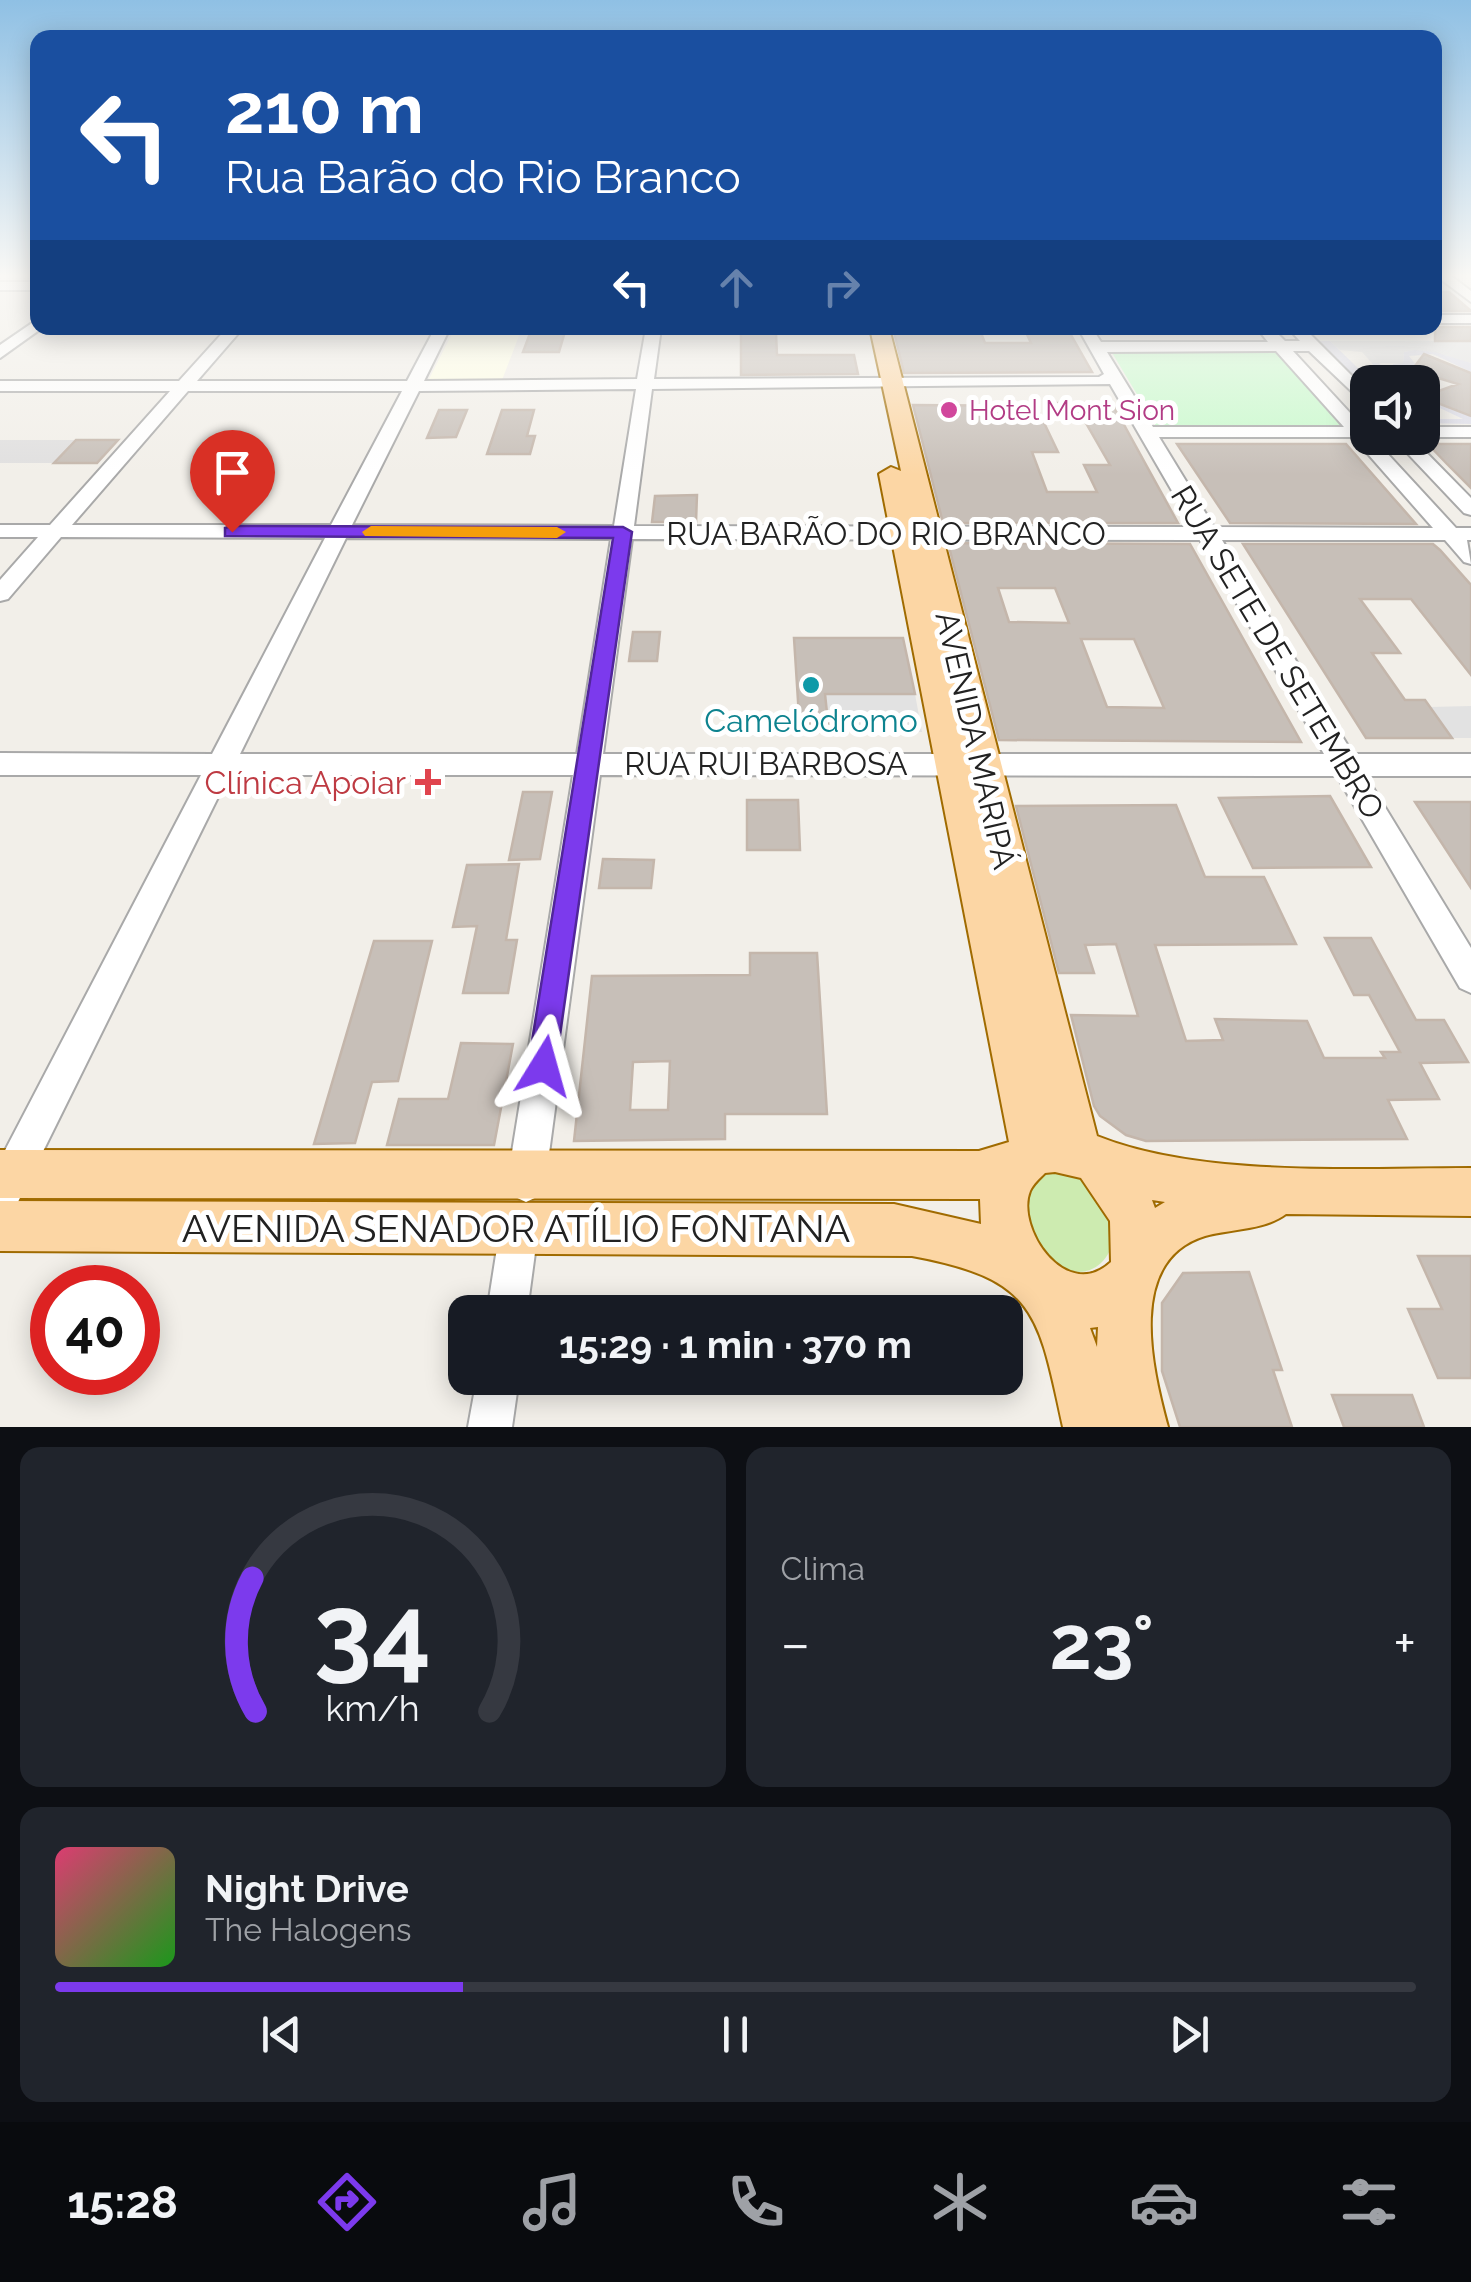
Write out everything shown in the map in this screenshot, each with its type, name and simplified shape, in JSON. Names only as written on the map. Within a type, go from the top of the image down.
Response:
[{"type":"main road","name":"AVENIDA MARIPÁ","points":[[867,342],[884,387],[1055,1159]]},
{"type":"main road","name":"AVENIDA MARIPÁ","points":[[881,342],[884,387]]},
{"type":"main road","name":"AVENIDA SENADOR ATÍLIO FONTANA","points":[[4,1182],[528,1174],[980,1175],[1055,1159]]},
{"type":"main road","points":[[1055,1159],[1127,1196],[1138,1222],[1139,1262],[1124,1336],[1127,1374],[1140,1427]]},
{"type":"main road","points":[[1091,1427],[1078,1368],[1062,1321],[1011,1244],[1004,1219],[1003,1195],[1055,1159],[1136,1174],[1299,1192],[1471,1192]]},
{"type":"main road","points":[[882,1174],[887,1229]]},
{"type":"main road","points":[[1035,1278],[1066,1300],[1088,1305],[1108,1302],[1125,1292],[1162,1228],[1183,1216],[1299,1192]]},
{"type":"main road","name":"AVENIDA SENADOR ATÍLIO FONTANA","points":[[0,1226],[887,1229],[946,1235],[979,1245],[1035,1278]]},
{"type":"street","points":[[0,594],[223,342]]},
{"type":"street","points":[[4,1182],[435,342]]},
{"type":"street","points":[[510,1295],[623,532],[639,386],[650,342]]},
{"type":"street","name":"RUA SETE DE SETEMBRO","points":[[1093,342],[1471,978]]},
{"type":"street","points":[[1276,342],[1350,420]]},
{"type":"street","points":[[1310,342],[1350,383]]},
{"type":"street","points":[[1294,361],[1306,356],[1328,360]]},
{"type":"street","points":[[1094,387],[1114,376]]},
{"type":"street","points":[[0,386],[1094,387],[1125,396]]},
{"type":"street","points":[[1147,432],[1350,428]]},
{"type":"street","points":[[1440,432],[1471,432]]},
{"type":"street","points":[[1379,455],[1426,507],[1461,534],[1471,556]]},
{"type":"street","points":[[1419,455],[1470,508],[1452,514],[1426,507]]},
{"type":"street","name":"RUA BARÃO DO RIO BRANCO","points":[[0,532],[1461,534]]},
{"type":"street","name":"RUA RUI BARBOSA","points":[[0,764],[1471,765]]},
{"type":"street","points":[[490,1427],[495,1395]]},
{"type":"shaded area","points":[[448,342],[517,342],[502,380],[429,379]]},
{"type":"shaded area","points":[[1318,342],[1331,342],[1355,365],[1350,365],[1350,375]]},
{"type":"shaded area","points":[[1331,342],[1471,342],[1471,363],[1414,350],[1404,352],[1403,363],[1372,363],[1362,352],[1340,350]]},
{"type":"shaded area","points":[[1414,350],[1434,352],[1471,363],[1471,372],[1433,354],[1409,356],[1416,365],[1393,365],[1403,363],[1404,352]]},
{"type":"shaded area","points":[[1440,396],[1450,409],[1471,416],[1471,424],[1440,423],[1440,419],[1463,419],[1440,408]]},
{"type":"shaded area","points":[[0,440],[117,440],[97,463],[0,463]]},
{"type":"shaded area","points":[[825,694],[915,694],[922,732],[829,732]]},
{"type":"shaded area","points":[[1471,706],[1471,738],[1452,738],[1430,707]]},
{"type":"green space","points":[[1111,351],[1279,351],[1348,428],[1156,426]]},
{"type":"green space","points":[[1064,1170],[1088,1186],[1110,1217],[1110,1250],[1090,1270],[1075,1272],[1058,1265],[1026,1227],[1025,1192],[1047,1171]]},
{"type":"building","points":[[527,342],[562,342],[559,352],[523,352]]},
{"type":"building","points":[[741,342],[776,342],[777,355],[854,355],[858,374],[741,375]]},
{"type":"building","points":[[896,342],[1075,342],[1092,372],[904,373]]},
{"type":"building","points":[[1424,354],[1471,373],[1471,416],[1440,404],[1440,390],[1458,384],[1440,379],[1440,365],[1416,365]]},
{"type":"building","points":[[1049,403],[1112,403],[1178,523],[943,523],[913,405],[1036,406],[1058,452],[1032,452],[1047,492],[1097,492],[1084,465],[1110,465],[1083,418],[1056,418]]},
{"type":"building","points":[[439,410],[467,410],[456,437],[427,438]]},
{"type":"building","points":[[502,410],[534,410],[527,436],[535,436],[530,454],[487,454]]},
{"type":"building","points":[[76,440],[118,440],[97,463],[54,463]]},
{"type":"building","points":[[1177,444],[1346,444],[1350,455],[1356,455],[1416,524],[1230,523]]},
{"type":"building","points":[[1440,444],[1471,444],[1471,488],[1438,455]]},
{"type":"building","points":[[697,495],[696,522],[652,522],[655,496]]},
{"type":"building","points":[[948,543],[1190,544],[1301,742],[999,740]],"holes":[[[998,588],[1055,588],[1069,623],[1009,622]],[[1081,639],[1134,639],[1164,708],[1107,707]]]},
{"type":"building","points":[[1243,544],[1433,544],[1440,550],[1471,585],[1471,675],[1411,599],[1360,599],[1400,653],[1372,653],[1405,700],[1425,700],[1452,738],[1366,738]]},
{"type":"building","points":[[633,632],[660,632],[657,661],[629,661]]},
{"type":"building","points":[[794,638],[903,638],[915,694],[825,694],[829,732],[800,732]]},
{"type":"building","points":[[523,792],[552,792],[540,859],[509,860]]},
{"type":"building","points":[[1330,796],[1371,867],[1253,868],[1219,798]]},
{"type":"building","points":[[747,800],[798,800],[800,850],[747,850]]},
{"type":"building","points":[[1415,802],[1471,802],[1471,888]]},
{"type":"building","points":[[1176,805],[1205,877],[1264,877],[1296,944],[1155,945],[1186,1041],[1223,1040],[1215,1019],[1307,1021],[1324,1058],[1385,1058],[1381,1052],[1400,1052],[1369,995],[1354,995],[1325,938],[1371,938],[1416,1020],[1444,1020],[1468,1062],[1420,1063],[1439,1099],[1388,1100],[1407,1139],[1146,1141],[1126,1135],[1100,1116],[1094,1106],[1071,1015],[1138,1016],[1116,944],[1085,945],[1094,973],[1059,973],[1016,806]]},
{"type":"building","points":[[603,859],[654,860],[651,888],[599,888]]},
{"type":"building","points":[[519,864],[506,940],[517,940],[508,993],[463,993],[477,926],[453,927],[467,865]]},
{"type":"building","points":[[374,941],[432,941],[398,1081],[372,1082],[355,1143],[314,1144]]},
{"type":"building","points":[[750,953],[817,953],[827,1114],[725,1114],[725,1139],[574,1141],[592,976],[750,975]],"holes":[[[670,1061],[668,1110],[630,1110],[633,1062]]]},
{"type":"building","points":[[461,1043],[513,1044],[494,1145],[387,1145],[399,1099],[448,1099]]},
{"type":"building","points":[[1418,1256],[1471,1256],[1471,1378],[1438,1378],[1408,1309],[1442,1309]]},
{"type":"building","points":[[1249,1272],[1282,1370],[1273,1370],[1292,1427],[1180,1427],[1162,1371],[1162,1303],[1183,1273]]},
{"type":"building","points":[[1332,1395],[1412,1395],[1424,1427],[1344,1427]]},
{"type":"slow traffic","points":[[371,532],[557,532]]},
{"type":"place","name":"Hotel Mont Sion","points":[[949,410]]},
{"type":"place","name":"Camelódromo","points":[[811,685]]},
{"type":"place","name":"Clínica Apoiar","points":[[428,782]]},
{"type":"route","points":[[232,532],[623,532],[544,1066]]}]
